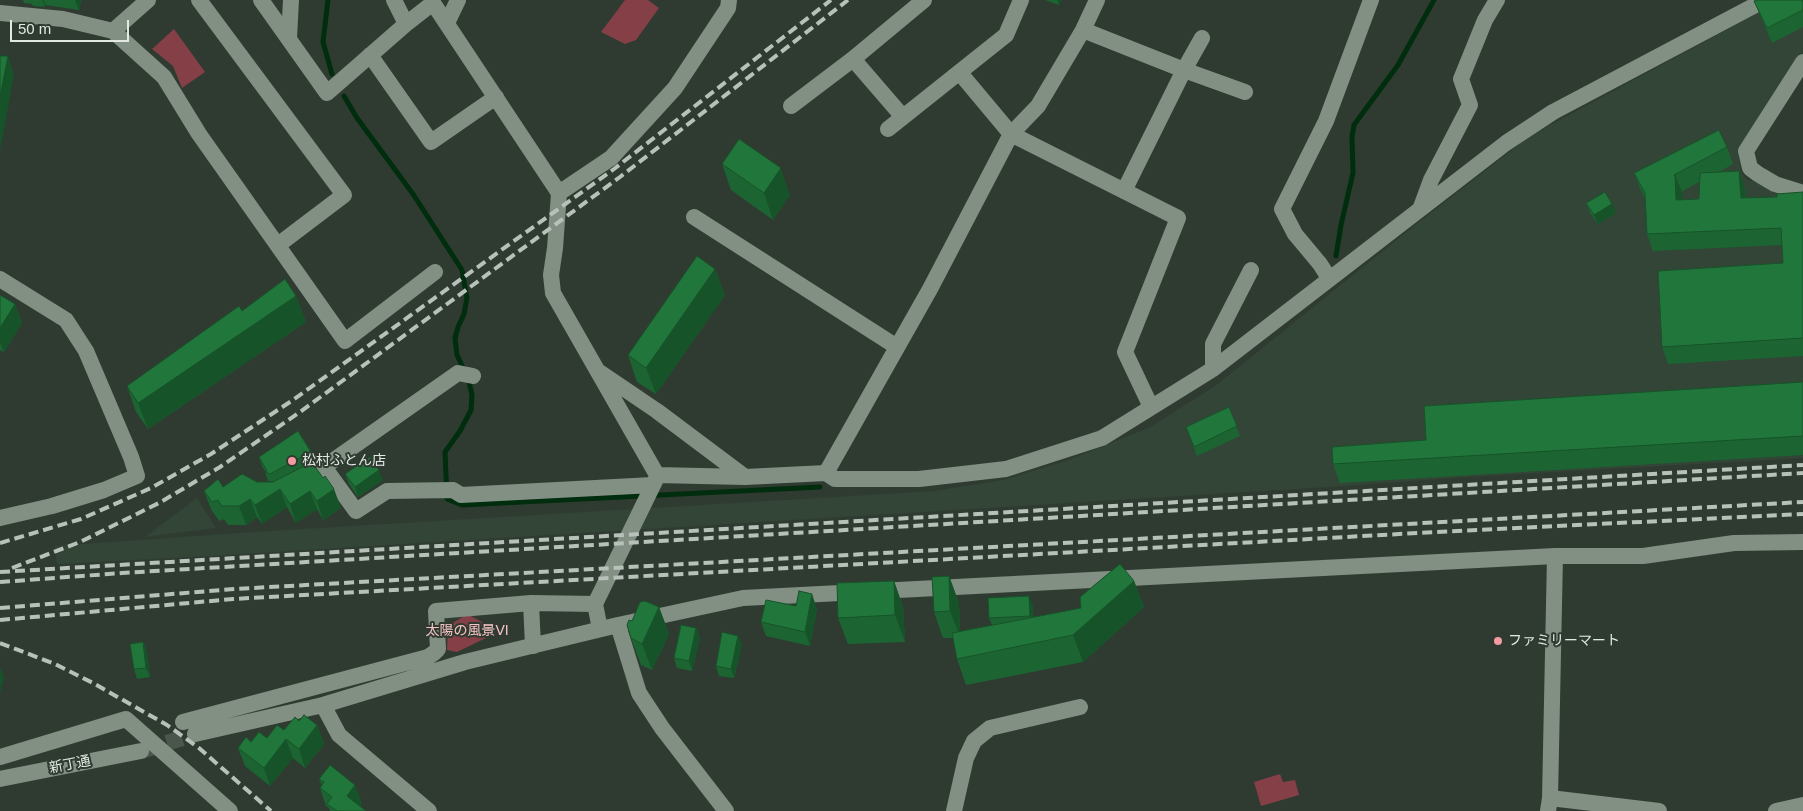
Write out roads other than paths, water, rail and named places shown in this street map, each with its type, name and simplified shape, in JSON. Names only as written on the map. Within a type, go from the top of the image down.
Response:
[{"type":"street","points":[[113,31],[147,0]]},
{"type":"street","points":[[199,0],[344,195],[278,246]]},
{"type":"street","points":[[261,0],[327,92],[433,3],[559,193],[551,275],[553,293],[655,480]]},
{"type":"street","points":[[289,38],[291,0]]},
{"type":"street","points":[[394,0],[406,24]]},
{"type":"street","points":[[447,23],[458,0]]},
{"type":"street","points":[[559,193],[611,158],[675,88],[728,8],[729,0]]},
{"type":"street","points":[[791,106],[853,59],[924,0]]},
{"type":"street","points":[[888,128],[1006,35],[1021,0]]},
{"type":"street","points":[[826,473],[930,289],[1010,134],[1038,106],[1083,30],[1097,0]]},
{"type":"street","points":[[1329,278],[1295,234],[1282,209],[1326,121],[1371,0]]},
{"type":"street","points":[[1421,208],[1431,180],[1470,105],[1461,79],[1486,20],[1497,0]]},
{"type":"street","points":[[324,467],[356,511],[387,491],[447,490],[461,495],[655,480],[826,473],[835,479],[919,479],[1006,469],[1102,438],[1213,368],[1506,143],[1553,112],[1766,0]]},
{"type":"street","points":[[0,13],[63,19],[113,31],[164,77],[199,134],[344,341],[435,272]]},
{"type":"street","points":[[1083,30],[1246,92]]},
{"type":"street","points":[[1124,191],[1184,70],[1202,38]]},
{"type":"street","points":[[370,55],[431,142],[496,97]]},
{"type":"street","points":[[853,59],[903,117]]},
{"type":"street","points":[[1803,62],[1746,151],[1750,168],[1758,174],[1775,184],[1803,193]]},
{"type":"street","points":[[960,73],[1010,134],[1178,218],[1126,352],[1151,407]]},
{"type":"street","points":[[694,217],[897,347]]},
{"type":"street","points":[[1213,368],[1213,344],[1251,270]]},
{"type":"street","points":[[0,278],[66,320],[86,351],[131,456],[137,476],[104,490],[52,506],[0,518]]},
{"type":"street","points":[[597,371],[658,411],[745,476]]},
{"type":"street","points":[[300,480],[324,467],[466,374]]},
{"type":"street","points":[[600,629],[595,604],[655,480]]},
{"type":"street","points":[[195,734],[323,704],[465,662],[600,629],[744,598],[1555,556],[1643,556],[1734,543],[1803,542]]},
{"type":"street","points":[[1555,556],[1549,804],[1659,811]]},
{"type":"street","points":[[184,722],[428,657],[438,649],[436,611],[531,603],[595,604]]},
{"type":"street","points":[[531,603],[532,646]]},
{"type":"street","points":[[618,625],[639,693],[662,728],[726,811]]},
{"type":"street","points":[[323,704],[339,736],[429,811]]},
{"type":"street","points":[[954,811],[966,758],[974,741],[990,728],[1080,707]]},
{"type":"street","points":[[0,757],[126,719],[230,811]]},
{"type":"street","name":"新丁通","points":[[0,779],[141,751]]},
{"type":"street","points":[[1776,811],[1803,805]]},
{"type":"waterway","points":[[328,0],[323,42],[332,74]]},
{"type":"waterway","points":[[1336,256],[1353,173],[1352,137],[1354,125],[1398,65],[1434,0]]},
{"type":"waterway","points":[[344,96],[357,118],[413,194],[462,270],[467,298],[464,314],[455,338],[457,355],[464,370]]},
{"type":"waterway","points":[[468,377],[472,395],[471,410],[460,431],[445,452],[447,499],[462,505],[820,487]]},
{"type":"tunnel","points":[[144,750],[195,734]]},
{"type":"railway","points":[[0,543],[81,519],[151,488],[211,454],[293,400],[614,169],[831,0]]},
{"type":"railway","points":[[12,568],[80,542],[159,503],[220,467],[300,412],[620,177],[848,0]]},
{"type":"railway","points":[[0,572],[1803,465]]},
{"type":"railway","points":[[0,582],[122,573],[1803,473]]},
{"type":"railway","points":[[0,608],[234,589],[1803,502]]},
{"type":"railway","points":[[0,620],[233,599],[1435,532],[1803,514]]},
{"type":"railway","points":[[0,643],[55,664],[167,725],[199,748],[271,811]]},
{"type":"place","name":"松村ふとん店","points":[[292,461]]},
{"type":"place","name":"ファミリーマート","points":[[1498,641]]},
{"type":"park label","name":"太陽の風景VI","points":[[467,631]]}]
